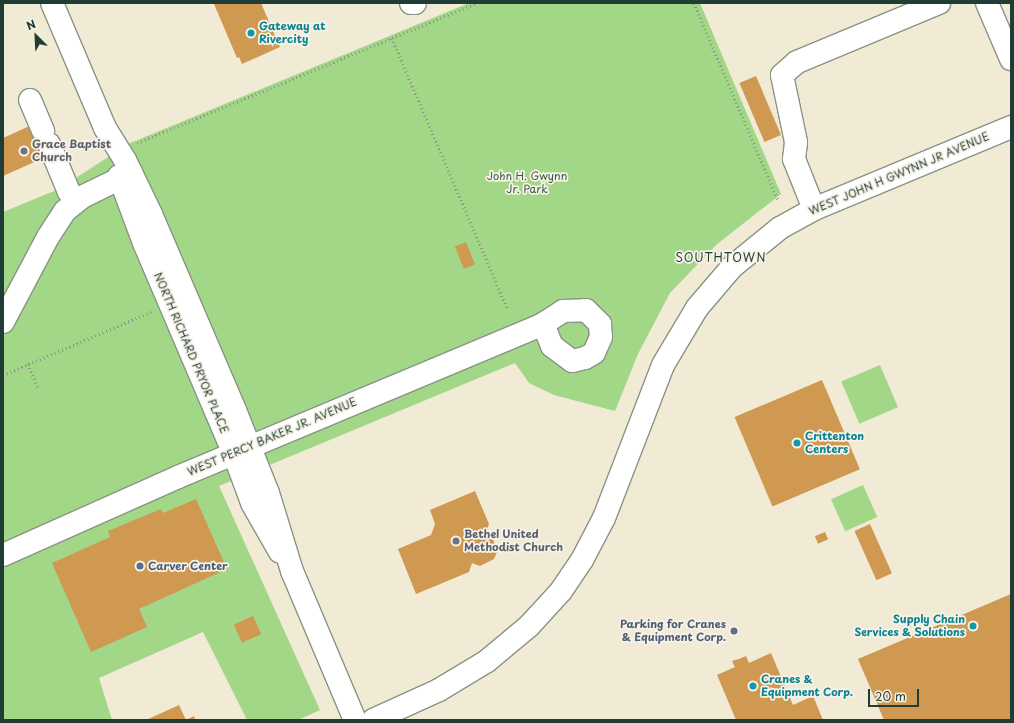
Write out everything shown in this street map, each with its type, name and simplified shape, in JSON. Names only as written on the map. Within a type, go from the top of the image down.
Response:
[{"type":"street","name":"NORTH RICHARD PRYOR PLACE","points":[[52,3],[126,176],[163,242],[241,451],[268,493],[292,571],[355,720]]},
{"type":"street","points":[[814,209],[794,159],[796,142],[782,75],[797,62],[940,3]]},
{"type":"street","points":[[987,3],[1011,59]]},
{"type":"street","points":[[30,100],[69,192],[77,201]]},
{"type":"street","name":"WEST JOHN H GWYNN JR AVENUE","points":[[373,720],[439,690],[479,667],[516,639],[542,613],[582,560],[599,529],[658,374],[697,308],[728,272],[755,247],[780,228],[814,209],[1011,127]]},
{"type":"street","points":[[3,322],[57,221],[77,201],[126,176]]},
{"type":"street","points":[[3,297],[11,291],[38,257]]},
{"type":"street","name":"WEST PERCY BAKER JR. AVENUE","points":[[3,555],[241,451],[543,324]]},
{"type":"path","points":[[135,144],[476,3]]},
{"type":"path","points":[[694,3],[778,200]]},
{"type":"path","points":[[392,38],[507,307]]},
{"type":"path","points":[[3,375],[139,316]]},
{"type":"path","points":[[28,364],[38,387]]},
{"type":"green space","name":"John H. Gwynn Jr. Park","points":[[469,3],[700,3],[781,194],[716,245],[670,293],[638,354],[615,411],[554,395],[529,383],[515,363],[219,486],[320,710],[298,720],[247,720],[203,632],[99,678],[112,720],[3,720],[3,212],[59,189],[128,144]]},
{"type":"green space","points":[[880,365],[898,407],[859,424],[841,381]]},
{"type":"green space","points":[[863,485],[877,517],[845,531],[831,499]]},
{"type":"building","name":"Gateway at Rivercity","points":[[261,3],[280,47],[242,64],[239,57],[237,58],[214,4]]},
{"type":"building","points":[[756,76],[781,135],[764,142],[739,83]]},
{"type":"building","name":"Grace Baptist Church","points":[[34,124],[48,156],[3,176],[3,138]]},
{"type":"building","points":[[466,242],[475,264],[464,269],[455,246]]},
{"type":"building","name":"Crittenton Centers","points":[[822,380],[860,469],[772,506],[735,417]]},
{"type":"building","name":"Bethel United Methodist Church","points":[[475,491],[489,524],[485,534],[492,536],[497,552],[494,559],[480,566],[472,563],[469,572],[416,594],[398,549],[431,535],[435,524],[430,510]]},
{"type":"building","points":[[196,499],[227,569],[139,609],[147,627],[91,652],[52,563],[110,537],[108,531],[161,509],[163,513]]},
{"type":"building","points":[[870,524],[892,573],[876,580],[854,531]]},
{"type":"building","points":[[825,532],[828,539],[818,544],[815,536]]},
{"type":"building","name":"Supply Chain Services & Solutions","points":[[1011,594],[1011,720],[884,720],[858,659]]},
{"type":"building","points":[[253,616],[261,634],[242,643],[234,625]]},
{"type":"building","name":"Cranes & Equipment Corp.","points":[[771,653],[793,705],[813,696],[823,720],[736,720],[717,675],[735,667],[732,661],[746,656],[749,663]]},
{"type":"building","points":[[179,705],[186,720],[146,720]]},
{"type":"building","points":[[194,716],[195,720],[186,720]]},
{"type":"place","name":"Gateway at Rivercity","points":[[251,33]]},
{"type":"place","name":"Grace Baptist Church","points":[[24,151]]},
{"type":"place","name":"Crittenton Centers","points":[[797,443]]},
{"type":"place","name":"Bethel United Methodist Church","points":[[456,541]]},
{"type":"place","name":"Carver Center","points":[[140,566]]},
{"type":"place","name":"Supply Chain Services & Solutions","points":[[973,626]]},
{"type":"place","name":"Parking for Cranes & Equipment Corp.","points":[[734,631]]},
{"type":"place","name":"Cranes & Equipment Corp.","points":[[753,686]]},
{"type":"district","name":"SOUTHTOWN","points":[[721,258]]}]
